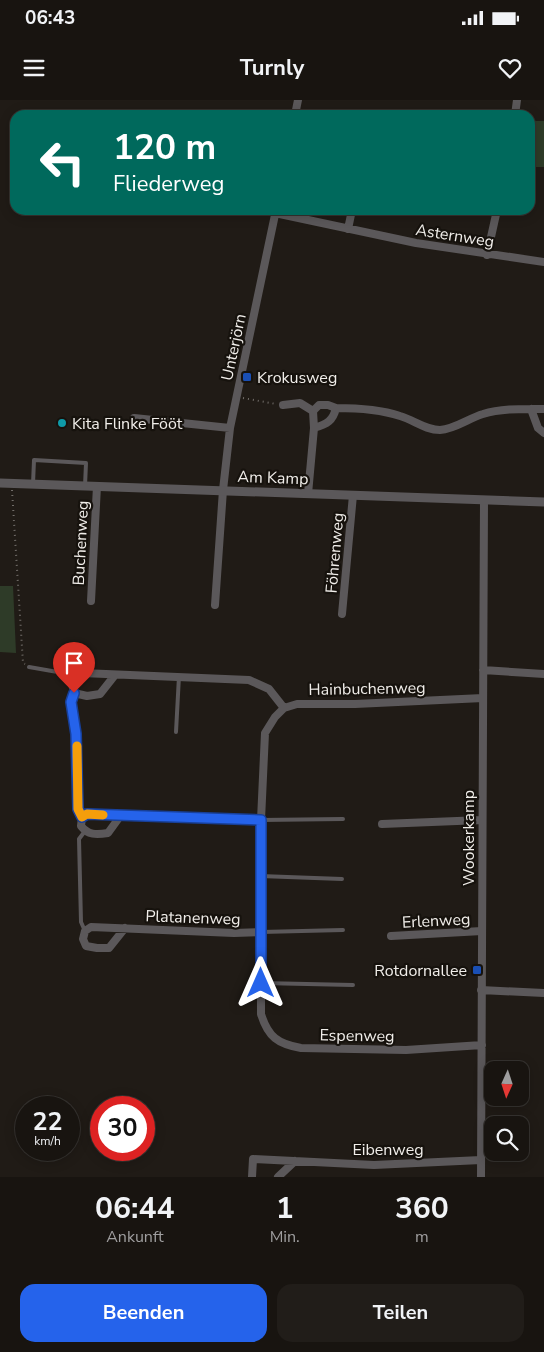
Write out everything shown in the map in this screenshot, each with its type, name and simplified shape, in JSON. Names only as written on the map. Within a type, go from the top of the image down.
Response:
[{"type":"street","name":"Unterjörn","points":[[215,605],[223,490],[230,428],[274,215]]},
{"type":"street","name":"Asternweg","points":[[288,215],[348,229],[487,255],[544,262]]},
{"type":"street","points":[[348,229],[351,215]]},
{"type":"street","points":[[487,255],[496,215]]},
{"type":"street","points":[[283,406],[300,403],[313,411]]},
{"type":"street","points":[[308,494],[314,428],[313,411],[319,405],[328,405],[336,408],[372,408],[402,416],[426,427],[439,430],[452,427],[483,414],[504,410],[544,409]]},
{"type":"street","points":[[314,428],[325,425],[333,419],[336,408]]},
{"type":"street","points":[[531,409],[538,428],[544,432]]},
{"type":"street","points":[[134,418],[230,428]]},
{"type":"street","name":"Am Kamp","points":[[0,483],[544,502]]},
{"type":"street","name":"Buchenweg","points":[[91,601],[97,486]]},
{"type":"street","name":"Föhrenweg","points":[[342,614],[353,495]]},
{"type":"street","name":"Wookerkamp","points":[[481,1177],[484,500]]},
{"type":"street","points":[[483,670],[544,674]]},
{"type":"street","points":[[115,675],[100,694],[86,696],[74,693],[72,684],[82,673],[249,680],[269,690],[284,708]]},
{"type":"street","name":"Hainbuchenweg","points":[[284,708],[297,704],[355,704],[483,698]]},
{"type":"street","name":"Espenweg","points":[[284,708],[275,717],[265,733],[260,876],[260,1014],[264,1026],[278,1041],[288,1046],[301,1048],[406,1050],[482,1045]]},
{"type":"street","points":[[121,815],[108,833],[96,835],[85,831],[81,826],[82,817],[87,814],[121,815],[261,820]]},
{"type":"street","points":[[382,824],[482,820]]},
{"type":"street","name":"Platanenweg","points":[[125,928],[109,948],[86,946],[83,939],[84,931],[91,928],[125,928],[234,933],[261,932]]},
{"type":"street","name":"Erlenweg","points":[[392,936],[482,931]]},
{"type":"street","points":[[481,990],[544,993]]},
{"type":"street","name":"Eibenweg","points":[[252,1177],[253,1159],[374,1164],[481,1160]]},
{"type":"street","points":[[278,1177],[294,1160]]},
{"type":"lane","points":[[33,484],[34,460],[86,463],[85,486]]},
{"type":"lane","points":[[29,667],[69,674],[76,678]]},
{"type":"lane","points":[[176,732],[179,676]]},
{"type":"lane","points":[[74,693],[71,702],[76,734],[78,809],[82,817]]},
{"type":"lane","points":[[261,820],[343,819]]},
{"type":"lane","points":[[84,931],[81,922],[80,839],[85,831]]},
{"type":"lane","points":[[260,876],[342,879]]},
{"type":"lane","points":[[261,932],[343,930]]},
{"type":"lane","points":[[261,983],[353,986]]},
{"type":"path","points":[[237,396],[283,406]]},
{"type":"path","points":[[12,483],[23,663],[29,667]]},
{"type":"green space","points":[[535,121],[544,121],[544,167],[535,167]]},
{"type":"green space","points":[[0,586],[13,586],[16,653],[0,652]]},
{"type":"slow traffic","points":[[77,746],[78,809],[82,817],[87,814],[103,815]]},
{"type":"place","name":"Krokusweg","points":[[247,377]]},
{"type":"place","name":"Kita Flinke Fööt","points":[[62,423]]},
{"type":"place","name":"Rotdornallee","points":[[477,970]]},
{"type":"route","points":[[74,693],[71,702],[76,734],[78,809],[82,817],[87,814],[261,820],[261,983]]}]
